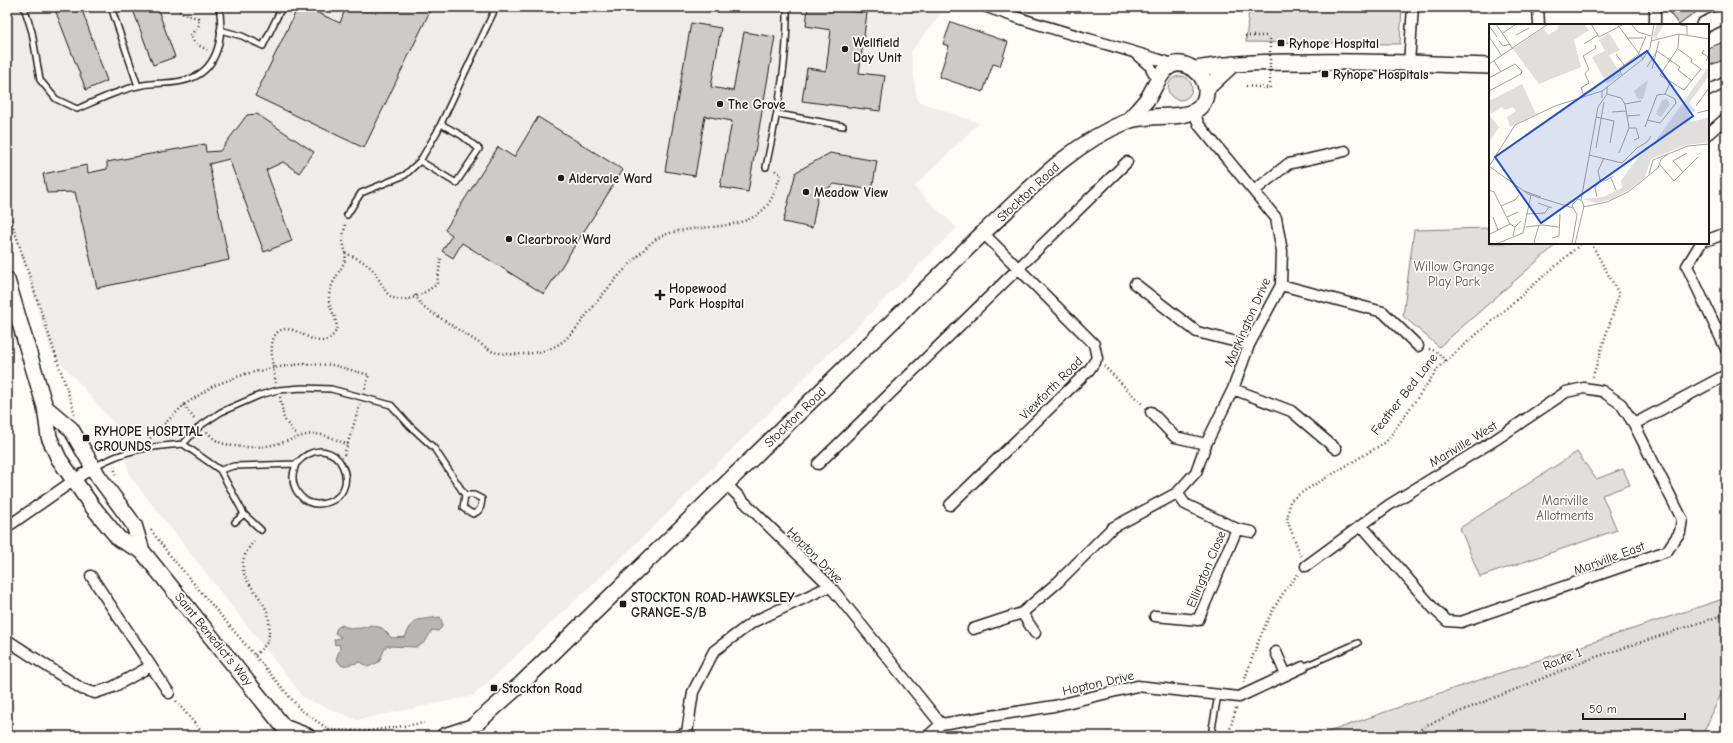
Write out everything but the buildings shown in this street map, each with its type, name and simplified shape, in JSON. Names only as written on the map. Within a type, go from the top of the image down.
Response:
[{"type":"main road","points":[[1706,24],[1726,15]]},
{"type":"main road","points":[[1196,69],[1233,64],[1359,61],[1489,66]]},
{"type":"main road","points":[[1206,89],[1233,64]]},
{"type":"main road","points":[[1175,65],[1186,65],[1196,69],[1202,75],[1206,89],[1205,98],[1201,106],[1194,112]]},
{"type":"main road","name":"Stockton Road","points":[[1128,121],[1147,99],[1165,70],[1175,65]]},
{"type":"main road","points":[[1156,83],[1156,96],[1160,105],[1166,111],[1175,115]]},
{"type":"main road","name":"Stockton Road","points":[[444,736],[467,732],[522,684],[983,234],[1056,165],[1081,146],[1128,121],[1144,117],[1185,115],[1194,112]]},
{"type":"main road","name":"Saint Benedict's Way","points":[[7,280],[45,407],[49,437],[59,459],[119,539],[142,551]]},
{"type":"main road","name":"Saint Benedict's Way","points":[[45,407],[71,429],[93,468],[134,525],[142,551],[288,732],[307,736]]},
{"type":"street","points":[[987,7],[1010,11],[1127,48],[1175,65]]},
{"type":"street","points":[[1409,63],[1413,7]]},
{"type":"street","points":[[1538,7],[1539,24]]},
{"type":"street","points":[[1655,7],[1655,24]]},
{"type":"street","points":[[1127,48],[1145,61],[1156,83]]},
{"type":"street","points":[[1709,90],[1726,82]]},
{"type":"street","name":"Markington Drive","points":[[973,629],[1022,613],[1058,582],[1112,528],[1177,493],[1196,472],[1206,444],[1233,389],[1249,345],[1281,285],[1282,251],[1276,218],[1199,125],[1194,112]]},
{"type":"street","points":[[1709,133],[1726,118]]},
{"type":"street","points":[[1254,191],[1288,164],[1345,151]]},
{"type":"street","points":[[818,464],[1020,269],[1127,162]]},
{"type":"street","points":[[1709,240],[1726,233]]},
{"type":"street","name":"Viewforth Road","points":[[950,505],[1089,370],[1097,358],[1094,344],[983,234]]},
{"type":"street","points":[[1700,244],[1687,266],[1726,349]]},
{"type":"street","points":[[1135,284],[1197,332],[1249,345]]},
{"type":"street","points":[[1281,285],[1383,312],[1418,346]]},
{"type":"street","points":[[1634,424],[1726,375]]},
{"type":"street","name":"Mariville West","points":[[1306,566],[1407,493],[1495,440],[1566,392],[1584,388],[1602,391],[1621,404],[1634,424]]},
{"type":"street","points":[[1233,389],[1291,411],[1336,449]]},
{"type":"street","points":[[1151,412],[1175,437],[1206,444]]},
{"type":"street","name":"Mariville East","points":[[1362,526],[1435,610],[1447,621],[1461,622],[1667,551],[1680,532],[1682,519],[1634,424]]},
{"type":"street","points":[[7,527],[93,468]]},
{"type":"street","name":"Hopton Drive","points":[[726,484],[830,586],[941,724],[1054,706],[1137,686],[1239,697]]},
{"type":"street","name":"Ellington Close","points":[[1177,493],[1185,504],[1237,529],[1252,532]]},
{"type":"street","name":"Ellington Close","points":[[1155,616],[1198,620],[1237,529]]},
{"type":"street","points":[[91,576],[169,693]]},
{"type":"street","points":[[685,735],[693,692],[714,651],[753,622],[830,586]]},
{"type":"street","points":[[1022,613],[1034,633]]},
{"type":"street","points":[[7,640],[82,689],[95,693],[113,687],[151,666]]},
{"type":"street","points":[[1276,652],[1286,675]]},
{"type":"street","points":[[1239,697],[1303,668]]},
{"type":"street","points":[[928,736],[941,724]]},
{"type":"lane","points":[[24,7],[32,32],[40,80],[56,99],[77,109],[138,86],[170,83],[191,79],[207,69],[216,54],[220,30],[219,7]]},
{"type":"lane","points":[[111,7],[138,86]]},
{"type":"lane","points":[[220,30],[242,36],[262,46],[282,7]]},
{"type":"lane","points":[[347,215],[361,193],[405,175],[420,161],[441,124],[496,7]]},
{"type":"lane","points":[[766,167],[778,114],[788,26],[788,7]]},
{"type":"lane","points":[[778,114],[843,126]]},
{"type":"lane","points":[[420,161],[456,183],[479,149],[461,135],[441,124]]},
{"type":"lane","points":[[183,444],[200,426],[228,409],[260,394],[278,390],[302,388],[331,389],[391,405],[410,426],[434,448],[465,495],[462,508],[473,514],[478,512],[481,507],[482,499],[474,495],[465,495]]},
{"type":"lane","points":[[93,468],[109,459],[140,448],[183,444],[220,470],[244,514],[261,530]]},
{"type":"lane","points":[[220,470],[234,466],[296,464],[305,455],[317,451],[330,453],[340,460],[346,472],[345,485],[339,496],[328,503],[315,504],[303,499],[295,489],[292,477],[296,464]]},
{"type":"lane","points":[[234,522],[244,514]]},
{"type":"lane","points":[[1303,668],[1358,643]]},
{"type":"lane","points":[[1212,728],[1218,695]]},
{"type":"path","points":[[180,7],[180,13],[198,18],[200,22],[197,29],[190,36],[191,40],[202,48],[216,54]]},
{"type":"path","points":[[1245,36],[1270,36],[1270,88],[1246,86]]},
{"type":"path","points":[[415,296],[424,307],[493,352],[504,354],[524,354],[555,347],[573,333],[629,265],[660,237],[672,233],[734,223],[753,218],[765,208],[782,174],[766,167]]},
{"type":"path","points":[[7,208],[76,416]]},
{"type":"path","points":[[297,436],[284,419],[273,368],[271,349],[273,339],[285,330],[292,330],[315,340],[322,341],[328,340],[333,335],[337,324],[331,308],[330,289],[346,258],[343,239],[347,215]]},
{"type":"path","name":"Feather Bed Lane","points":[[1306,566],[1287,520],[1290,501],[1386,442],[1440,366],[1581,244]]},
{"type":"path","points":[[1589,389],[1619,294],[1592,244]]},
{"type":"path","points":[[345,253],[362,260],[371,268],[388,294],[398,300],[406,300],[437,284],[442,257]]},
{"type":"path","points":[[1418,346],[1436,351],[1446,361]]},
{"type":"path","points":[[1097,358],[1151,412]]},
{"type":"path","points":[[184,404],[200,426],[218,442],[240,446],[260,447],[280,443],[297,436],[314,434],[328,436],[348,445]]},
{"type":"path","points":[[115,468],[118,484]]},
{"type":"path","points":[[147,524],[168,553],[300,709],[329,730],[369,730],[424,723]]},
{"type":"path","points":[[255,540],[246,550],[242,559],[242,570],[245,578],[265,605],[270,622],[268,640],[255,655]]},
{"type":"path","points":[[1228,736],[1258,639],[1287,587],[1306,566]]},
{"type":"path","name":"Route 1","points":[[1411,736],[1427,725],[1593,658],[1726,614]]},
{"type":"path","points":[[169,693],[205,736]]},
{"type":"path","points":[[329,730],[329,736]]},
{"type":"shaded area","name":"Hopewood Park Hospital","points":[[7,7],[946,7],[911,52],[917,101],[979,123],[914,187],[957,228],[643,537],[473,696],[357,720],[304,698],[130,476],[114,423],[51,351],[7,211]]},
{"type":"shaded area","points":[[440,617],[442,623],[441,628],[438,631],[432,630],[425,642],[417,647],[386,646],[379,662],[368,667],[361,662],[342,666],[336,659],[340,649],[339,644],[335,645],[334,640],[341,637],[335,633],[337,628],[342,625],[349,628],[356,628],[371,625],[382,628],[392,638],[405,637],[411,625],[417,620]]},
{"type":"green space","points":[[1249,7],[1402,7],[1400,44],[1246,42]]},
{"type":"green space","points":[[1180,76],[1189,79],[1192,88],[1189,97],[1180,100],[1171,97],[1168,88],[1171,79]]},
{"type":"green space","name":"Willow Grange Play Park","points":[[1489,228],[1489,244],[1557,244],[1439,347],[1403,316],[1414,230]]},
{"type":"green space","name":"Mariville Allotments","points":[[1577,452],[1596,479],[1623,469],[1630,485],[1602,495],[1617,530],[1480,577],[1460,528]]},
{"type":"green space","points":[[1726,598],[1726,696],[1721,694],[1702,736],[1317,736],[1425,698]]},
{"type":"place","name":"Ryhope Hospital","points":[[1281,43]]},
{"type":"place","name":"Wellfield Day Unit","points":[[845,49]]},
{"type":"place","name":"Ryhope Hospitals","points":[[1325,74]]},
{"type":"place","name":"The Grove","points":[[720,104]]},
{"type":"place","name":"Aldervale Ward","points":[[561,178]]},
{"type":"place","name":"Meadow View","points":[[806,192]]},
{"type":"place","name":"Clearbrook Ward","points":[[509,239]]},
{"type":"place","name":"Hopewood Park Hospital","points":[[660,295]]},
{"type":"place","name":"RYHOPE HOSPITAL GROUNDS","points":[[86,438]]},
{"type":"place","name":"STOCKTON ROAD-HAWKSLEY GRANGE-S/B","points":[[623,604]]},
{"type":"place","name":"Stockton Road","points":[[494,688]]}]
